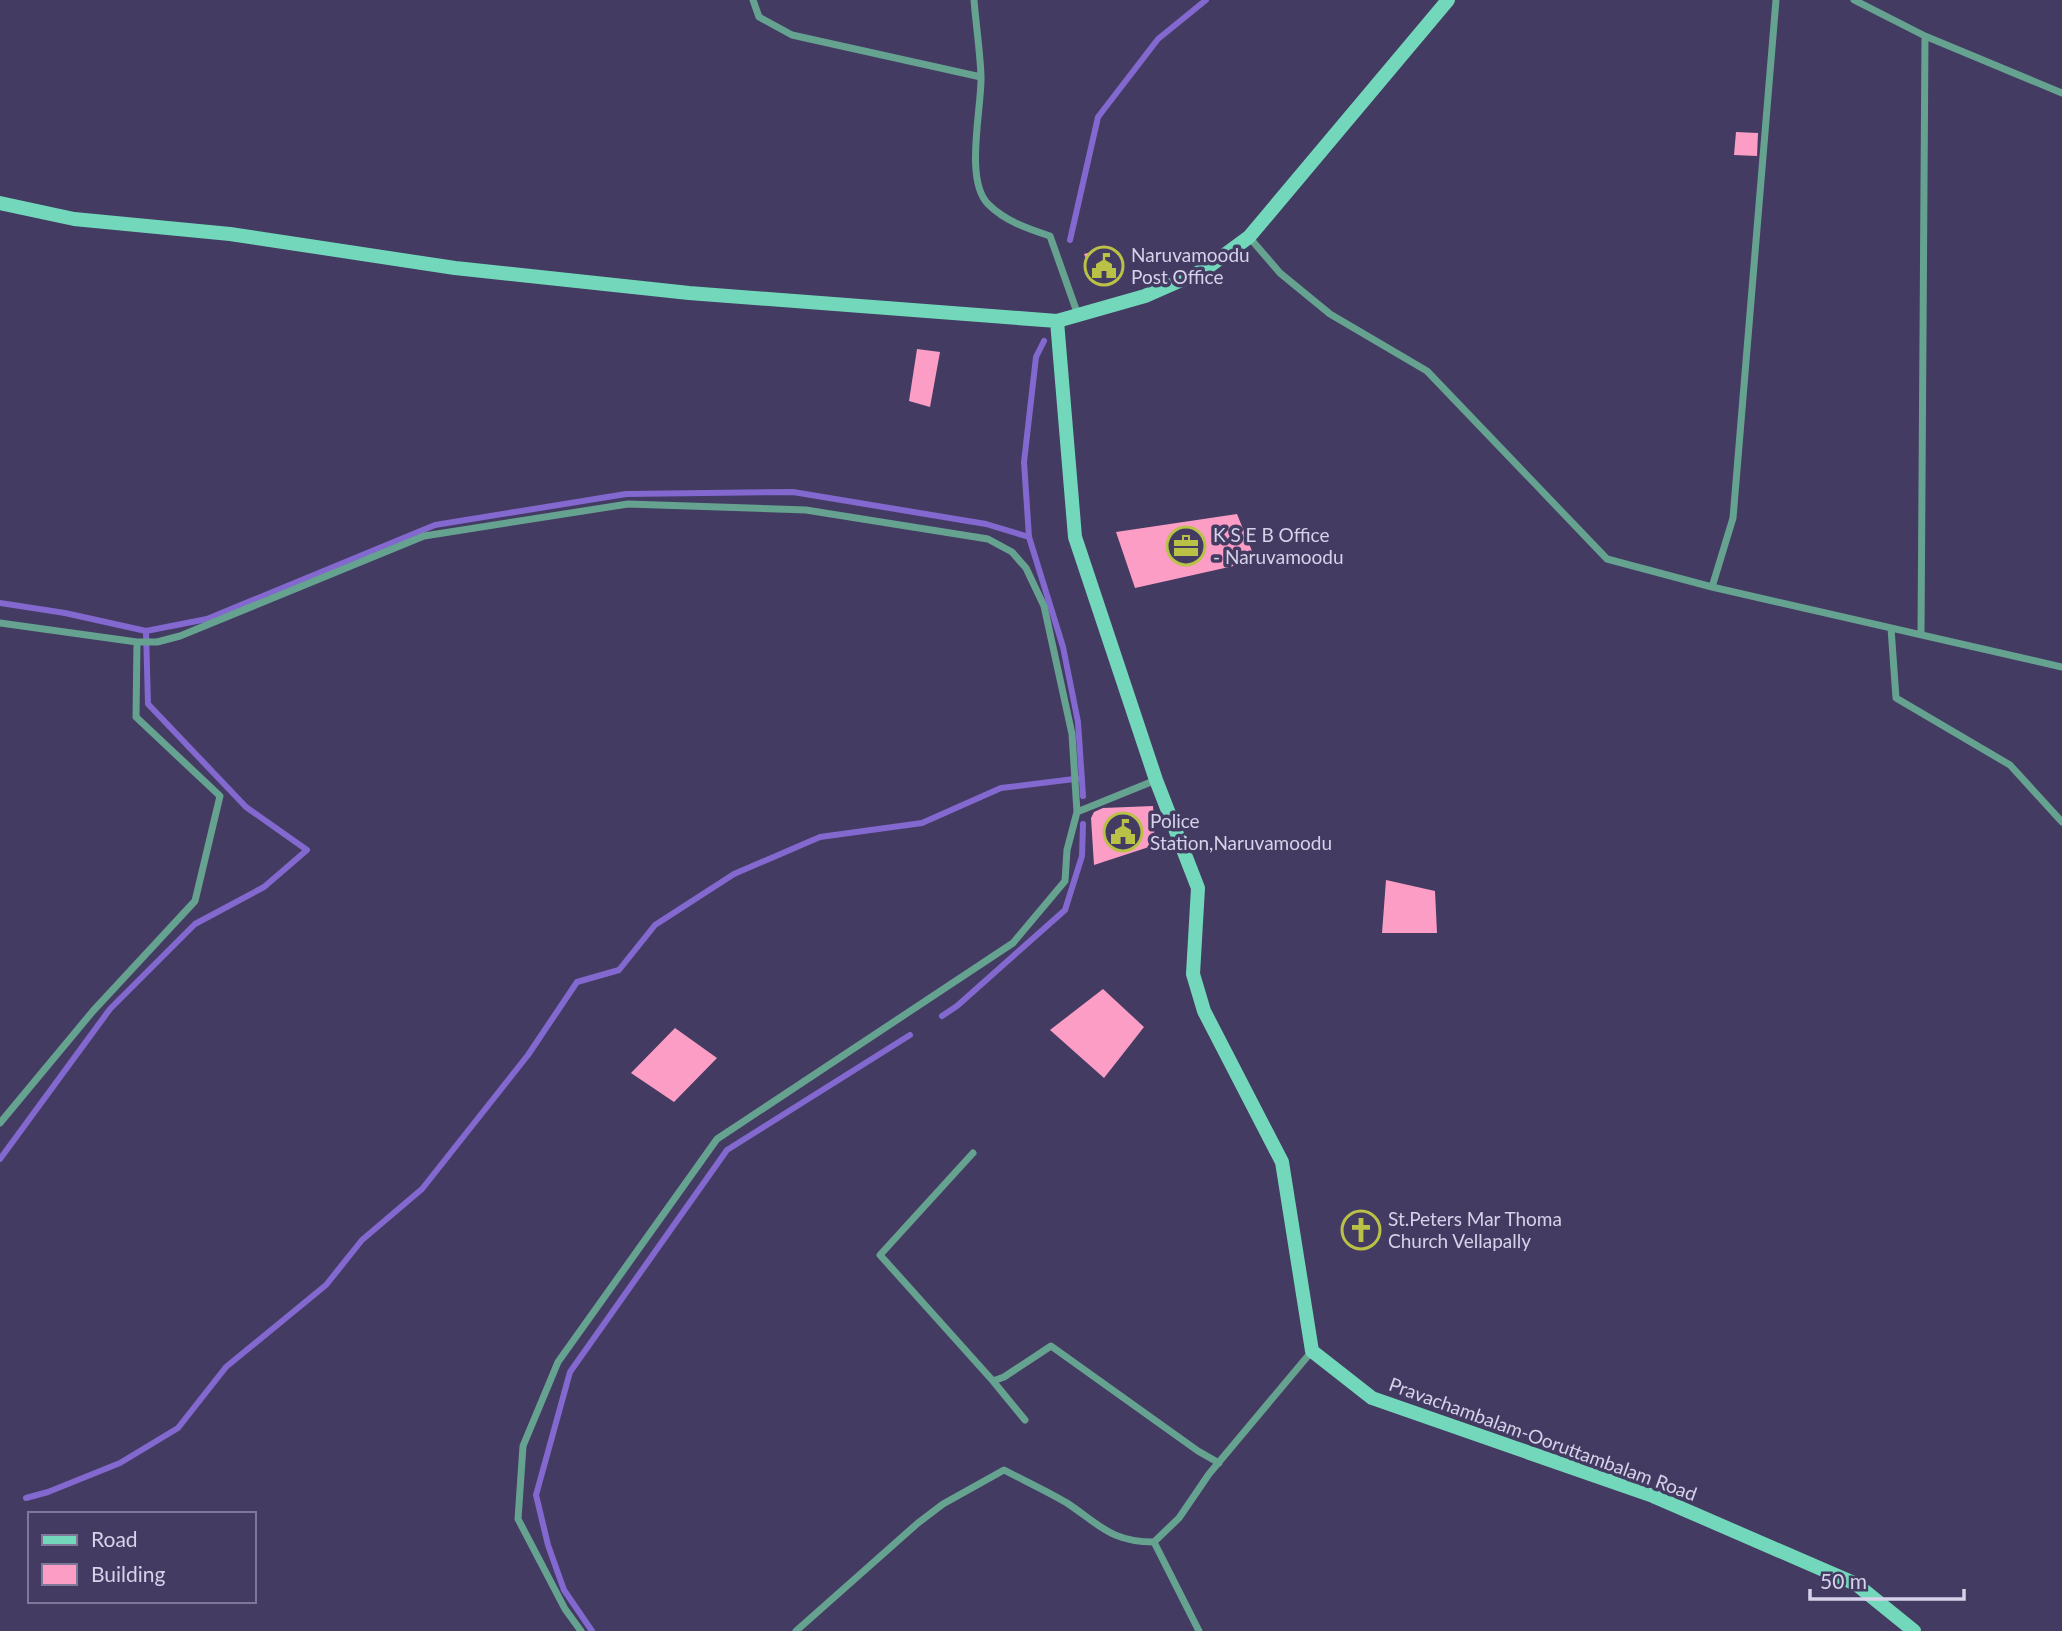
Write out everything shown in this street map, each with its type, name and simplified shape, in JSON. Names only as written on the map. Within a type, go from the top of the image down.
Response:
[{"type":"street","points":[[753,0],[759,17],[792,35],[981,77]]},
{"type":"street","points":[[974,0],[981,77],[975,163],[987,203],[1020,227],[1050,236],[1078,315]]},
{"type":"street","points":[[0,203],[74,219],[230,234],[455,268],[690,293],[1057,321],[1145,296],[1204,270],[1249,237],[1448,0]]},
{"type":"street","points":[[1712,587],[1733,518],[1776,0]]},
{"type":"street","points":[[1854,0],[1925,36],[2062,93]]},
{"type":"street","points":[[1921,635],[1925,36]]},
{"type":"street","points":[[1249,237],[1280,273],[1330,314],[1427,371],[1607,559],[1712,587],[2062,667]]},
{"type":"street","points":[[796,1631],[918,1523],[943,1504],[1004,1470],[1068,1504],[1108,1533],[1136,1542],[1154,1542],[1179,1518],[1219,1463],[1312,1351],[1282,1162],[1204,1011],[1193,974],[1198,888],[1156,780],[1074,537],[1057,321]]},
{"type":"street","points":[[0,623],[137,642],[157,642],[180,636],[424,536],[628,503],[806,510],[988,539],[1012,552],[1026,568],[1044,606],[1072,734],[1077,812],[1067,850],[1065,881],[1013,943],[717,1139],[558,1362],[523,1446],[519,1519],[565,1609],[581,1631]]},
{"type":"street","points":[[1891,628],[1896,698],[2010,765],[2062,822]]},
{"type":"street","points":[[0,1123],[93,1011],[195,901],[220,796],[136,718],[137,642]]},
{"type":"street","points":[[1077,812],[1156,780]]},
{"type":"street","points":[[974,1153],[880,1255],[1025,1420]]},
{"type":"street","points":[[993,1381],[1004,1377],[1051,1346],[1198,1451],[1219,1463]]},
{"type":"street","name":"Pravachambalam-Ooruttambalam Road","points":[[1312,1351],[1372,1398],[1653,1496],[1856,1584],[1914,1631]]},
{"type":"street","points":[[1154,1542],[1199,1631]]},
{"type":"building","points":[[1736,132],[1758,133],[1757,156],[1734,155]]},
{"type":"building","name":"Naruvamoodu Post Office","points":[[1110,247],[1122,276],[1096,281],[1084,254]]},
{"type":"building","points":[[917,349],[940,352],[930,407],[909,401]]},
{"type":"building","name":"K S E B Office - Naruvamoodu","points":[[1237,514],[1256,561],[1135,588],[1116,532]]},
{"type":"building","name":"Police Station,Naruvamoodu","points":[[1153,806],[1155,845],[1094,865],[1091,818],[1094,812],[1103,808]]},
{"type":"building","points":[[1386,880],[1435,891],[1437,933],[1382,933]]},
{"type":"building","points":[[1103,989],[1144,1027],[1104,1078],[1050,1030]]},
{"type":"building","points":[[675,1028],[717,1058],[674,1102],[631,1073]]},
{"type":"waterway","points":[[1070,240],[1098,117],[1158,39],[1206,0]]},
{"type":"waterway","points":[[1029,537],[1024,462],[1036,357],[1044,341]]},
{"type":"waterway","points":[[0,603],[65,613],[146,631],[207,619],[435,525],[626,494],[793,492],[986,524],[1029,537],[1063,647],[1078,722],[1083,796]]},
{"type":"waterway","points":[[0,1159],[110,1009],[195,924],[264,887],[307,850],[246,807],[148,704],[146,631]]},
{"type":"waterway","points":[[26,1498],[120,1463],[178,1428],[226,1367],[326,1285],[362,1240],[422,1189],[528,1055],[577,982],[619,970],[655,925],[734,874],[820,837],[922,823],[1001,788],[1082,778]]},
{"type":"waterway","points":[[942,1016],[957,1006],[1065,910],[1082,856],[1083,824]]},
{"type":"waterway","points":[[592,1631],[564,1590],[548,1545],[536,1495],[570,1372],[727,1150],[910,1035]]},
{"type":"place","name":"Naruvamoodu Post Office","points":[[1104,266]]},
{"type":"place","name":"K S E B Office - Naruvamoodu","points":[[1186,546]]},
{"type":"place","name":"Police Station,Naruvamoodu","points":[[1123,832]]},
{"type":"place","name":"St.Peters Mar Thoma Church Vellapally","points":[[1361,1230]]}]
